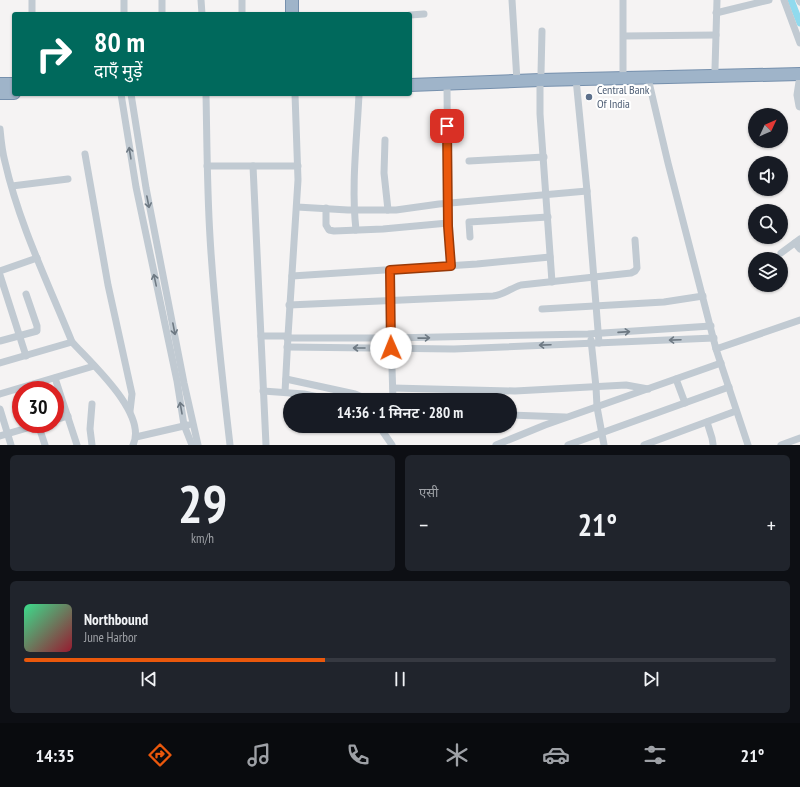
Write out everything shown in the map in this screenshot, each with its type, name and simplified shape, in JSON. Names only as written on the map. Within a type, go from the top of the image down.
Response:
[{"type":"highway","points":[[292,0],[292,12]]},
{"type":"highway","points":[[540,77],[576,79],[715,69],[800,67]]},
{"type":"highway","points":[[412,85],[447,84],[540,77],[624,75],[648,78],[800,74]]},
{"type":"highway","points":[[412,77],[517,78]]},
{"type":"highway","points":[[0,84],[12,84]]},
{"type":"highway","points":[[0,93],[12,93]]},
{"type":"street","points":[[32,0],[32,12]]},
{"type":"street","points":[[124,0],[124,12]]},
{"type":"street","points":[[162,0],[162,12]]},
{"type":"street","points":[[202,0],[202,12]]},
{"type":"street","points":[[242,0],[242,12]]},
{"type":"street","points":[[512,0],[517,78]]},
{"type":"street","points":[[623,0],[624,75]]},
{"type":"street","points":[[715,69],[717,0]]},
{"type":"street","points":[[716,13],[769,0]]},
{"type":"street","points":[[784,0],[800,43]]},
{"type":"street","points":[[412,15],[424,14]]},
{"type":"street","points":[[542,31],[540,77],[552,282]]},
{"type":"street","points":[[624,36],[716,35]]},
{"type":"street","points":[[648,78],[668,163],[716,349],[748,445]]},
{"type":"street","points":[[576,79],[596,306],[594,334],[597,407],[604,445]]},
{"type":"street","points":[[800,82],[798,95],[800,106]]},
{"type":"street","points":[[447,84],[448,223],[451,266]]},
{"type":"street","points":[[121,96],[136,187],[177,381],[184,426],[192,445]]},
{"type":"street","points":[[131,96],[146,188],[198,445]]},
{"type":"street","points":[[206,96],[207,166],[211,243],[222,379],[230,445]]},
{"type":"street","points":[[286,385],[287,337],[297,207],[298,166],[295,96]]},
{"type":"street","points":[[356,230],[354,210],[359,96]]},
{"type":"street","points":[[0,128],[4,161],[12,186],[37,258],[72,342],[122,398],[130,411],[135,425],[136,437],[133,445]]},
{"type":"street","points":[[385,140],[384,173],[388,210]]},
{"type":"street","points":[[85,154],[108,285],[132,394],[130,411]]},
{"type":"street","points":[[469,161],[544,157]]},
{"type":"street","points":[[207,166],[298,166]]},
{"type":"street","points":[[253,166],[266,445]]},
{"type":"street","points":[[12,186],[68,179]]},
{"type":"street","points":[[297,207],[388,210],[425,207],[448,203],[587,191]]},
{"type":"street","points":[[326,208],[326,225],[329,230],[334,231],[383,229],[448,223]]},
{"type":"street","points":[[470,237],[469,222],[548,217]]},
{"type":"street","points":[[289,305],[498,295],[521,286],[631,273],[637,268],[635,240]]},
{"type":"street","points":[[782,252],[798,241],[800,249]]},
{"type":"street","points":[[292,276],[451,266],[550,257]]},
{"type":"street","points":[[0,271],[37,258]]},
{"type":"street","points":[[390,270],[392,393]]},
{"type":"street","points":[[0,274],[4,297],[20,336],[26,356]]},
{"type":"street","points":[[0,341],[35,332],[38,329],[26,294]]},
{"type":"street","points":[[542,309],[664,302],[703,296]]},
{"type":"street","points":[[716,349],[800,320]]},
{"type":"street","points":[[261,336],[391,338],[594,334],[711,326]]},
{"type":"street","points":[[287,347],[454,348],[595,344],[714,338]]},
{"type":"street","points":[[0,363],[72,342]]},
{"type":"street","points":[[496,445],[569,417],[721,363]]},
{"type":"street","points":[[46,381],[94,366]]},
{"type":"street","points":[[55,378],[77,445]]},
{"type":"street","points":[[676,379],[685,402]]},
{"type":"street","points":[[263,386],[286,385],[318,392],[336,393]]},
{"type":"street","points":[[286,385],[318,392]]},
{"type":"street","points":[[392,388],[514,391],[626,385],[648,389]]},
{"type":"street","points":[[568,445],[729,387]]},
{"type":"street","points":[[0,394],[12,391]]},
{"type":"street","points":[[92,404],[90,430],[92,445]]},
{"type":"street","points":[[0,409],[11,445]]},
{"type":"street","points":[[644,445],[736,411]]},
{"type":"street","points":[[517,415],[569,417]]},
{"type":"street","points":[[64,417],[68,416]]},
{"type":"street","points":[[707,422],[713,444]]},
{"type":"street","points":[[136,437],[193,423]]},
{"type":"street","points":[[0,436],[12,433]]},
{"type":"street","points":[[42,433],[45,445]]},
{"type":"street","points":[[386,433],[392,445]]},
{"type":"street","points":[[781,445],[800,438]]},
{"type":"waterway","points":[[791,0],[800,23]]},
{"type":"place","name":"Central Bank Of India","points":[[589,97]]},
{"type":"route","points":[[391,348],[390,270],[451,266],[448,226],[447,126]]}]
